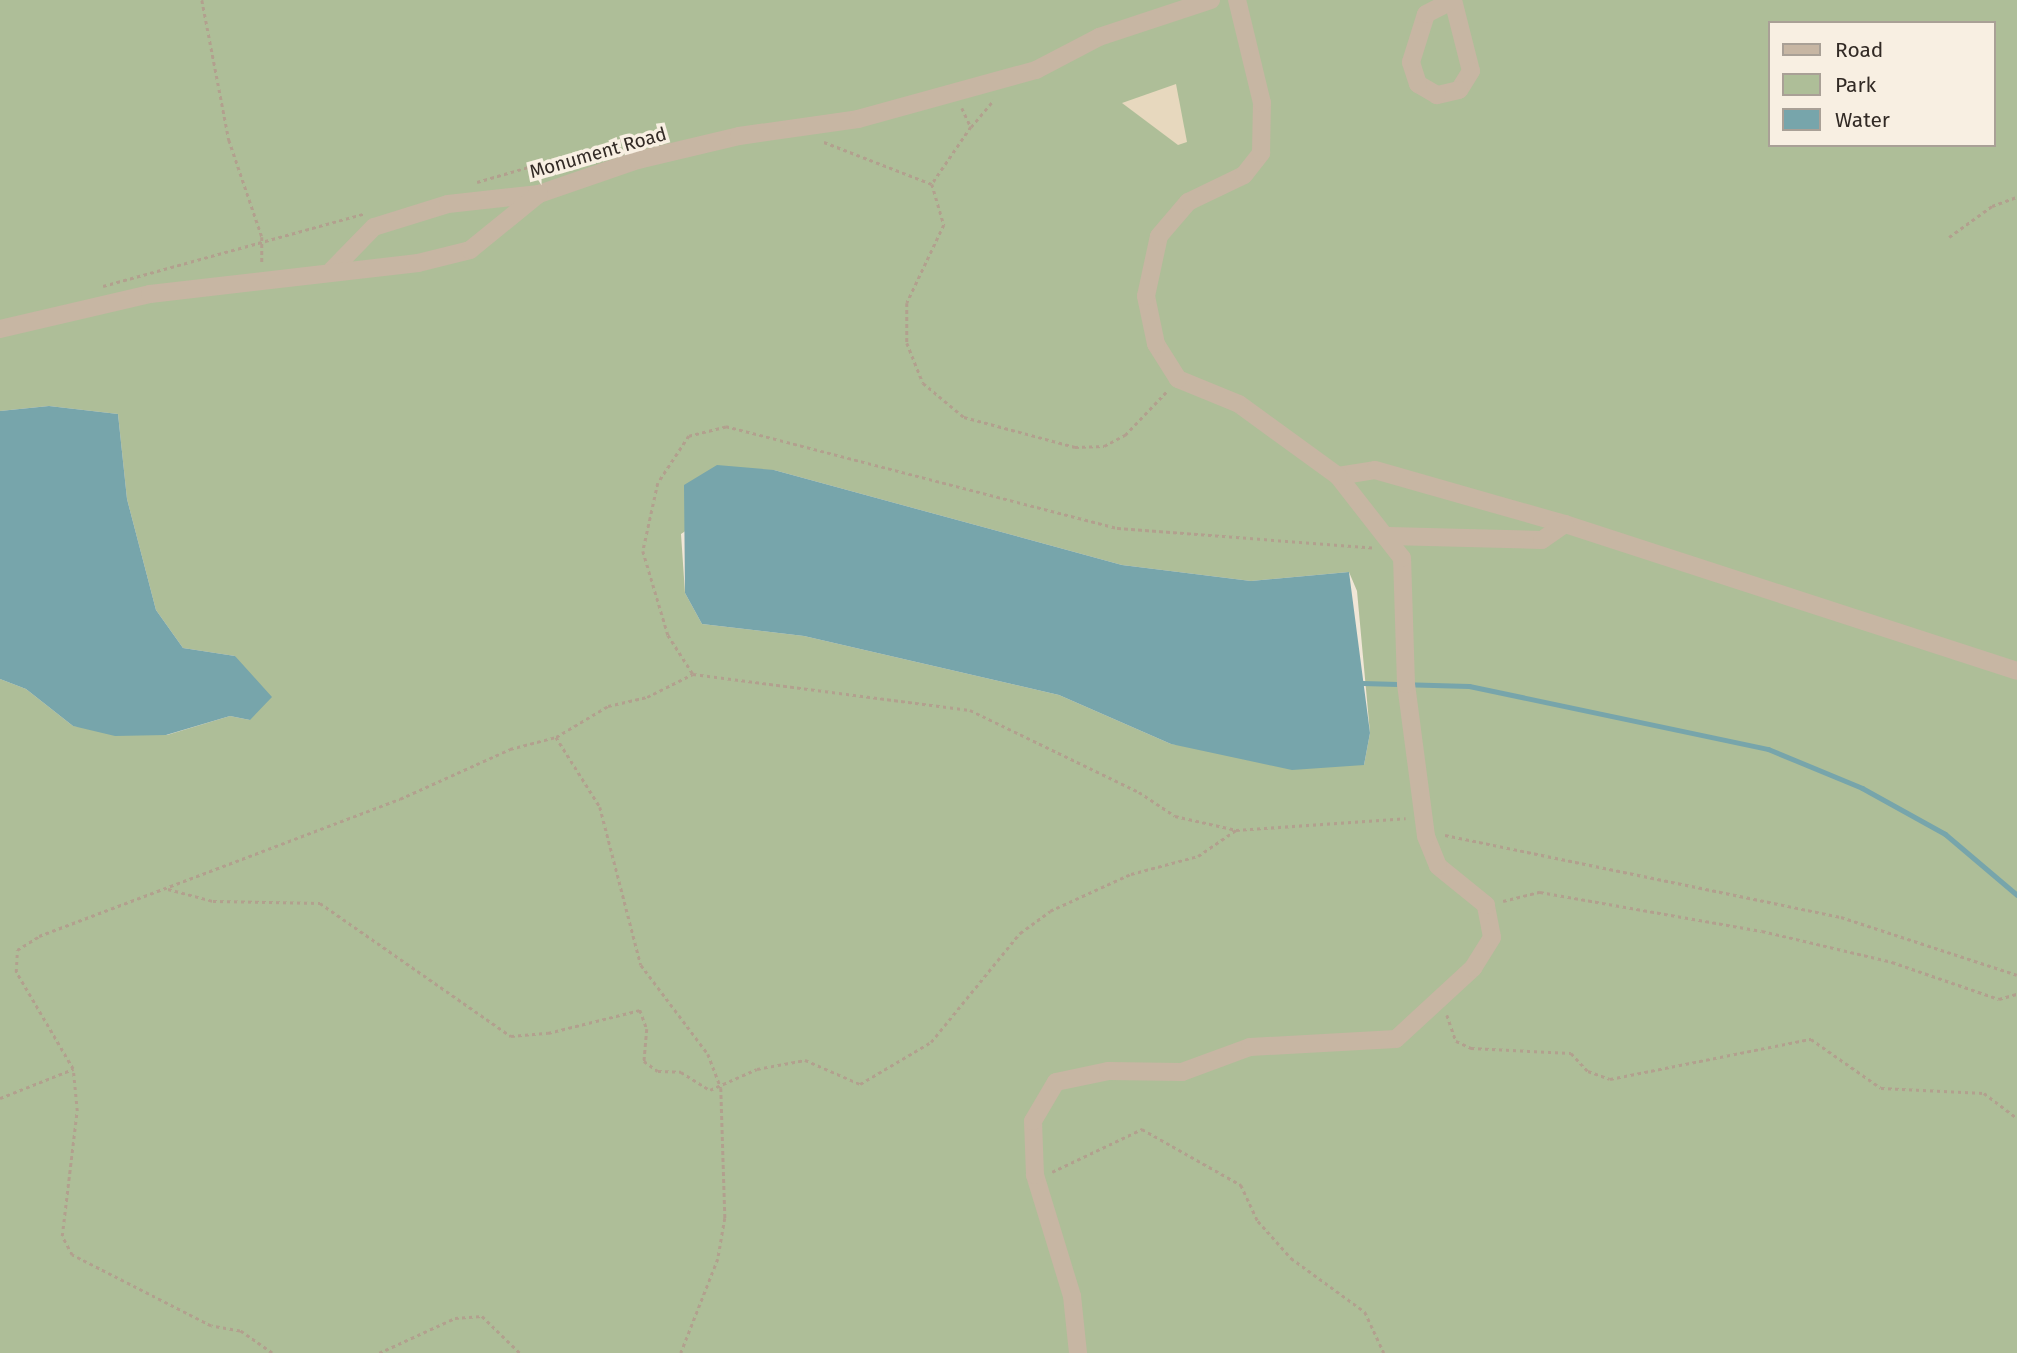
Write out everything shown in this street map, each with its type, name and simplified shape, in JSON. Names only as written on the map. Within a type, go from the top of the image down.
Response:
[{"type":"street","name":"Monument Road","points":[[332,270],[374,227],[448,204],[539,194],[638,160],[738,136],[858,119],[1026,73],[1099,37],[1211,0]]},
{"type":"street","points":[[1077,1353],[1072,1296],[1035,1175],[1033,1121],[1056,1082],[1108,1072],[1182,1072],[1250,1047],[1396,1039],[1473,968],[1492,937],[1486,905],[1438,866],[1424,823],[1406,684],[1402,558],[1389,536],[1338,476],[1239,404],[1178,379],[1156,344],[1146,296],[1160,236],[1188,202],[1244,175],[1261,153],[1262,103],[1237,0]]},
{"type":"street","points":[[1453,0],[1471,71],[1459,90],[1437,94],[1418,83],[1411,62],[1426,14],[1453,0]]},
{"type":"street","points":[[0,329],[150,294],[332,270],[364,272],[470,250],[539,194]]},
{"type":"street","points":[[1338,476],[1375,470],[1564,524],[2017,671]]},
{"type":"street","points":[[1389,536],[1542,540],[1564,524]]},
{"type":"path","points":[[202,0],[218,99],[269,279]]},
{"type":"path","points":[[932,184],[971,127]]},
{"type":"path","points":[[463,186],[645,133],[677,135]]},
{"type":"path","points":[[817,140],[932,184]]},
{"type":"path","points":[[932,184],[944,225],[907,303],[905,330],[916,370],[932,395],[964,416],[1075,447],[1104,446],[1125,435],[1178,379]]},
{"type":"path","points":[[1949,237],[1992,206],[2017,197]]},
{"type":"path","points":[[94,288],[261,245],[374,210]]},
{"type":"path","points":[[693,674],[668,635],[643,551],[658,483],[689,436],[726,426],[1115,528],[1372,548],[1389,536]]},
{"type":"path","points":[[272,1353],[240,1331],[211,1326],[72,1255],[62,1236],[77,1111],[73,1069],[16,972],[16,950],[39,936],[168,889],[510,749],[556,737],[608,706],[647,697],[693,674],[970,709],[1139,792],[1175,816],[1236,830],[1424,823],[1841,917],[2017,975]]},
{"type":"path","points":[[556,737],[600,807],[641,965],[708,1054],[721,1088],[725,1218],[718,1259],[681,1353]]},
{"type":"path","points":[[168,889],[213,901],[320,902],[511,1036],[548,1034],[640,1010],[647,1029],[644,1061],[658,1071],[681,1072],[710,1090],[721,1088],[757,1069],[805,1060],[860,1084],[932,1042],[1020,933],[1050,911],[1131,874],[1198,856],[1236,830]]},
{"type":"path","points":[[1486,905],[1539,892],[1762,931],[1892,962],[1999,999],[2017,993]]},
{"type":"path","points":[[1438,1000],[1464,1045],[1507,1054],[1570,1053],[1588,1071],[1610,1079],[1811,1039],[1881,1088],[1984,1093],[2017,1118]]},
{"type":"path","points":[[0,1098],[73,1069]]},
{"type":"path","points":[[1035,1175],[1067,1170],[1115,1137],[1142,1129],[1241,1185],[1258,1221],[1290,1258],[1365,1312],[1384,1353]]},
{"type":"path","points":[[379,1353],[454,1318],[482,1316],[520,1353]]},
{"type":"green space","points":[[0,0],[2017,0],[2017,1353],[0,1353],[0,679],[26,689],[73,726],[167,735],[230,716],[250,720],[235,656],[183,648],[156,610],[127,499],[118,414],[49,406],[0,411]],"holes":[[[774,470],[1122,565],[1251,581],[1349,572],[1357,591],[1370,733],[1364,765],[1171,744],[1059,695],[804,636],[702,624],[685,593],[681,534]]]},
{"type":"shaded area","points":[[1176,84],[1187,142],[1178,145],[1122,103]]},
{"type":"water","points":[[49,406],[118,414],[127,499],[156,610],[183,648],[235,656],[272,697],[250,720],[230,716],[166,735],[115,736],[73,726],[26,689],[0,679],[0,411]]},
{"type":"water","points":[[717,465],[774,470],[1122,565],[1251,581],[1349,572],[1370,733],[1364,765],[1292,770],[1171,744],[1059,695],[804,636],[702,624],[685,593],[684,485]]},
{"type":"waterway","points":[[1362,683],[1469,686],[1768,749],[1862,788],[1945,834],[2017,895]]}]
